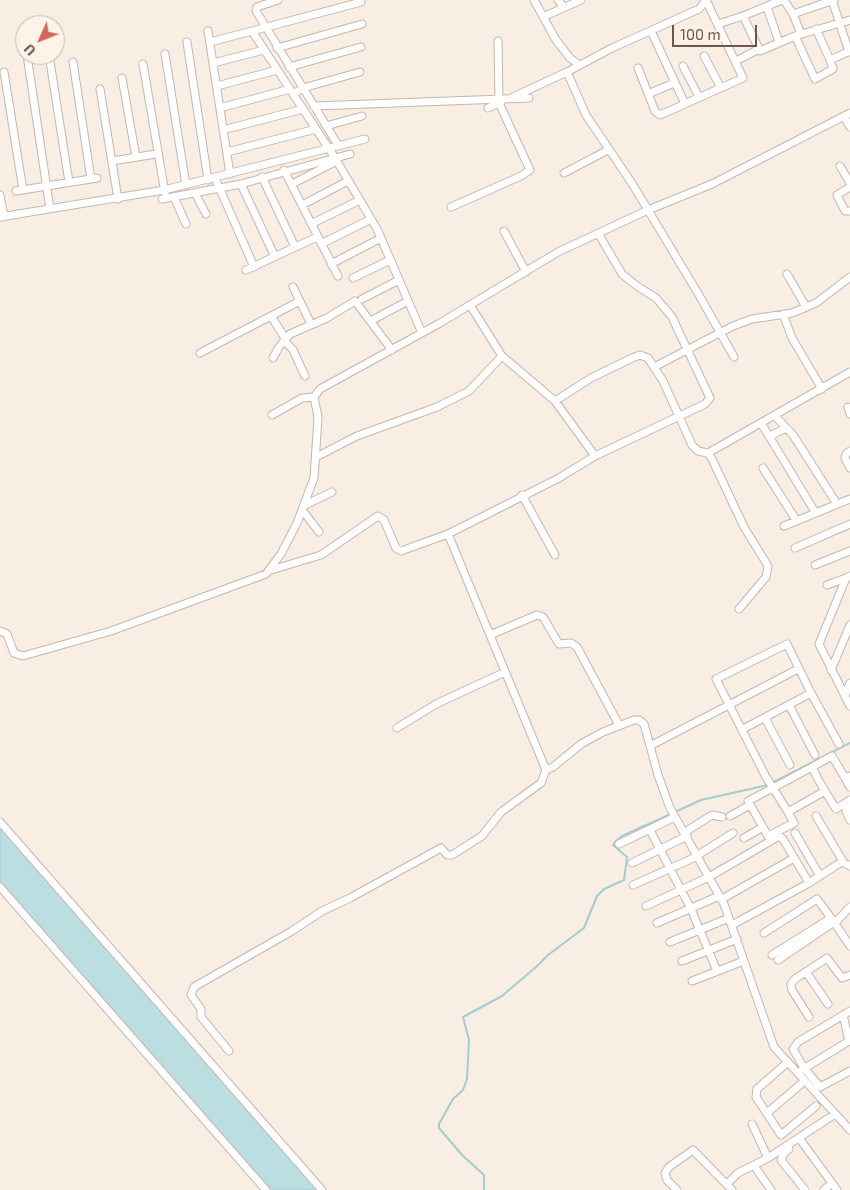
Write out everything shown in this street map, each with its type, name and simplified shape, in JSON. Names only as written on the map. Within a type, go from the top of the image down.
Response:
[{"type":"street","points":[[278,0],[257,7],[256,11],[338,145]]},
{"type":"street","points":[[534,0],[570,58],[578,64]]},
{"type":"street","points":[[558,0],[564,8]]},
{"type":"street","points":[[543,17],[580,0]]},
{"type":"street","points":[[488,108],[567,72],[578,64],[699,9],[706,0],[743,78],[660,114],[655,111],[638,68]]},
{"type":"street","points":[[718,24],[744,16],[783,0],[793,14],[798,35],[815,79],[833,68],[816,29]]},
{"type":"street","points":[[793,14],[833,0],[839,23],[846,32],[849,52],[830,60]]},
{"type":"street","points":[[210,42],[361,2]]},
{"type":"street","points":[[766,7],[780,42]]},
{"type":"street","points":[[744,16],[758,50]]},
{"type":"street","points":[[736,61],[758,50],[763,51],[798,35],[850,20]]},
{"type":"street","points":[[278,48],[362,24]]},
{"type":"street","points":[[208,31],[230,174]]},
{"type":"street","points":[[252,31],[336,160],[371,219],[422,333]]},
{"type":"street","points":[[651,31],[685,104]]},
{"type":"street","points":[[451,208],[521,176],[530,170],[499,103],[498,41]]},
{"type":"street","points":[[186,42],[211,179],[219,188],[254,266]]},
{"type":"street","points":[[289,67],[361,47]]},
{"type":"street","points":[[213,63],[264,50]]},
{"type":"street","points":[[165,54],[186,185]]},
{"type":"street","points":[[704,56],[721,88]]},
{"type":"street","points":[[4,72],[19,190],[94,178],[73,62]]},
{"type":"street","points":[[143,64],[156,154],[164,190],[167,198],[186,224]]},
{"type":"street","points":[[28,65],[50,209]]},
{"type":"street","points":[[51,65],[70,182]]},
{"type":"street","points":[[683,66],[699,98]]},
{"type":"street","points":[[216,86],[277,70]]},
{"type":"street","points":[[220,108],[291,92],[360,72]]},
{"type":"street","points":[[567,72],[579,103],[648,210],[734,357]]},
{"type":"street","points":[[122,78],[136,157]]},
{"type":"street","points":[[648,94],[674,83]]},
{"type":"street","points":[[100,89],[118,199]]},
{"type":"street","points":[[314,106],[529,98]]},
{"type":"street","points":[[223,130],[302,109]]},
{"type":"street","points":[[271,570],[304,508],[314,478],[318,417],[314,397],[320,389],[422,333],[558,252],[648,210],[712,184],[847,114],[850,126]]},
{"type":"street","points":[[326,126],[362,116]]},
{"type":"street","points":[[227,152],[316,129]]},
{"type":"street","points":[[0,195],[2,217],[118,199],[211,179],[365,138]]},
{"type":"street","points":[[564,174],[608,150]]},
{"type":"street","points":[[112,161],[156,154]]},
{"type":"street","points":[[292,184],[350,154]]},
{"type":"street","points":[[167,198],[241,184],[284,170],[336,160]]},
{"type":"street","points":[[840,166],[850,185],[837,194],[845,211],[850,211]]},
{"type":"street","points":[[284,170],[338,276]]},
{"type":"street","points":[[262,177],[295,247]]},
{"type":"street","points":[[302,204],[348,181]]},
{"type":"street","points":[[241,184],[275,257]]},
{"type":"street","points":[[196,193],[206,214]]},
{"type":"street","points":[[311,224],[360,200]]},
{"type":"street","points":[[246,270],[295,247],[319,240],[371,219]]},
{"type":"street","points":[[504,231],[526,272]]},
{"type":"street","points":[[0,631],[7,634],[14,653],[24,656],[111,631],[238,586],[271,570],[321,555],[378,516],[384,520],[396,548],[401,551],[448,534],[559,478],[595,456],[704,404],[710,398],[688,349],[667,310],[656,298],[622,274],[598,233]]},
{"type":"street","points":[[332,264],[381,238]]},
{"type":"street","points":[[353,278],[390,260]]},
{"type":"street","points":[[787,274],[806,307]]},
{"type":"street","points":[[656,366],[721,332],[752,319],[783,314],[816,303],[850,277]]},
{"type":"street","points":[[362,299],[399,280]]},
{"type":"street","points":[[293,287],[311,324]]},
{"type":"street","points":[[200,353],[300,301]]},
{"type":"street","points":[[273,358],[285,339],[311,324],[327,318],[355,301],[392,350]]},
{"type":"street","points":[[374,319],[408,301]]},
{"type":"street","points":[[470,305],[502,356],[555,401],[595,456]]},
{"type":"street","points":[[783,314],[792,338],[822,389]]},
{"type":"street","points":[[271,316],[293,350],[297,363],[305,376]]},
{"type":"street","points":[[555,401],[591,378],[640,355],[645,355],[656,366],[692,445],[698,451],[708,453],[850,372]]},
{"type":"street","points":[[316,457],[357,436],[437,406],[469,391],[502,356]]},
{"type":"street","points":[[272,415],[302,398],[314,397]]},
{"type":"street","points":[[774,416],[786,428],[837,504]]},
{"type":"street","points":[[762,423],[815,512]]},
{"type":"street","points":[[770,436],[786,428]]},
{"type":"street","points":[[850,451],[846,454],[845,458],[850,468]]},
{"type":"street","points":[[708,453],[744,527],[768,566],[766,577],[739,609]]},
{"type":"street","points":[[762,468],[796,520]]},
{"type":"street","points":[[304,508],[332,492]]},
{"type":"street","points":[[522,495],[555,555]]},
{"type":"street","points":[[784,526],[850,499]]},
{"type":"street","points":[[304,508],[320,532]]},
{"type":"street","points":[[795,548],[850,524]]},
{"type":"street","points":[[229,1051],[201,1017],[201,1009],[192,994],[194,987],[292,931],[322,911],[350,898],[441,848],[447,855],[452,855],[482,836],[501,812],[541,783],[546,770],[448,534]]},
{"type":"street","points":[[815,565],[850,551]]},
{"type":"street","points":[[827,585],[848,577]]},
{"type":"street","points":[[848,577],[819,644],[830,670],[850,706]]},
{"type":"street","points":[[490,634],[538,615],[543,617],[559,644],[571,643],[577,647],[619,725]]},
{"type":"street","points":[[830,670],[850,625]]},
{"type":"street","points":[[840,744],[798,669],[788,644],[772,650],[716,680],[771,785],[794,823],[768,836],[748,802],[771,785],[832,756],[848,777],[850,787]]},
{"type":"street","points":[[650,746],[798,669]]},
{"type":"street","points":[[396,728],[436,704],[505,672]]},
{"type":"street","points":[[845,696],[850,683]]},
{"type":"street","points":[[743,729],[811,693]]},
{"type":"street","points":[[789,705],[815,754]]},
{"type":"street","points":[[765,718],[790,765]]},
{"type":"street","points":[[546,770],[553,767],[594,736],[619,725],[639,720],[644,724],[674,814],[721,897],[731,921],[774,1047],[788,1062],[823,1088],[850,1072]]},
{"type":"street","points":[[812,767],[836,809],[850,800]]},
{"type":"street","points":[[788,812],[824,791]]},
{"type":"street","points":[[632,863],[660,850],[712,815],[726,817],[750,806]]},
{"type":"street","points":[[850,807],[846,811],[850,820]]},
{"type":"street","points":[[619,844],[650,830],[674,814]]},
{"type":"street","points":[[816,816],[843,861],[850,866]]},
{"type":"street","points":[[0,822],[322,1190]]},
{"type":"street","points":[[744,838],[763,826]]},
{"type":"street","points":[[650,830],[691,908],[717,971]]},
{"type":"street","points":[[633,885],[698,856],[733,833]]},
{"type":"street","points":[[795,833],[820,876]]},
{"type":"street","points":[[646,906],[709,877],[779,836],[783,839],[809,883]]},
{"type":"street","points":[[657,923],[721,897],[794,858]]},
{"type":"street","points":[[670,942],[700,930],[731,921],[809,883],[843,861]]},
{"type":"street","points":[[0,887],[266,1190]]},
{"type":"street","points":[[764,933],[817,899],[850,946]]},
{"type":"street","points":[[778,960],[850,907]]},
{"type":"street","points":[[772,955],[833,920]]},
{"type":"street","points":[[682,961],[737,939]]},
{"type":"street","points":[[808,1017],[791,987],[795,979],[827,958],[842,978],[850,974]]},
{"type":"street","points":[[692,981],[741,962]]},
{"type":"street","points":[[806,972],[828,1004]]},
{"type":"street","points":[[801,1070],[850,1044],[847,1013],[794,1046],[801,1070],[850,1130]]},
{"type":"street","points":[[788,1062],[757,1089],[756,1097],[788,1145]]},
{"type":"street","points":[[767,1113],[801,1084]]},
{"type":"street","points":[[781,1135],[816,1106]]},
{"type":"street","points":[[805,1190],[785,1166],[781,1157],[835,1114]]},
{"type":"street","points":[[752,1124],[768,1158]]},
{"type":"street","points":[[677,1190],[667,1180],[665,1173],[669,1167],[693,1150],[731,1188],[738,1173],[800,1140]]},
{"type":"street","points":[[800,1140],[838,1190]]},
{"type":"street","points":[[756,1170],[771,1190]]},
{"type":"street","points":[[824,1190],[832,1183]]},
{"type":"water","points":[[0,823],[323,1190],[268,1190],[0,892]]},
{"type":"waterway","points":[[772,783],[850,743]]},
{"type":"waterway","points":[[675,812],[701,800],[768,785]]},
{"type":"waterway","points":[[484,1190],[484,1175],[462,1155],[439,1128],[439,1124],[453,1099],[463,1090],[467,1079],[469,1040],[463,1017],[502,996],[548,955],[584,928],[597,896],[604,889],[624,880],[627,857],[613,845],[615,842],[622,836],[671,814]]}]
